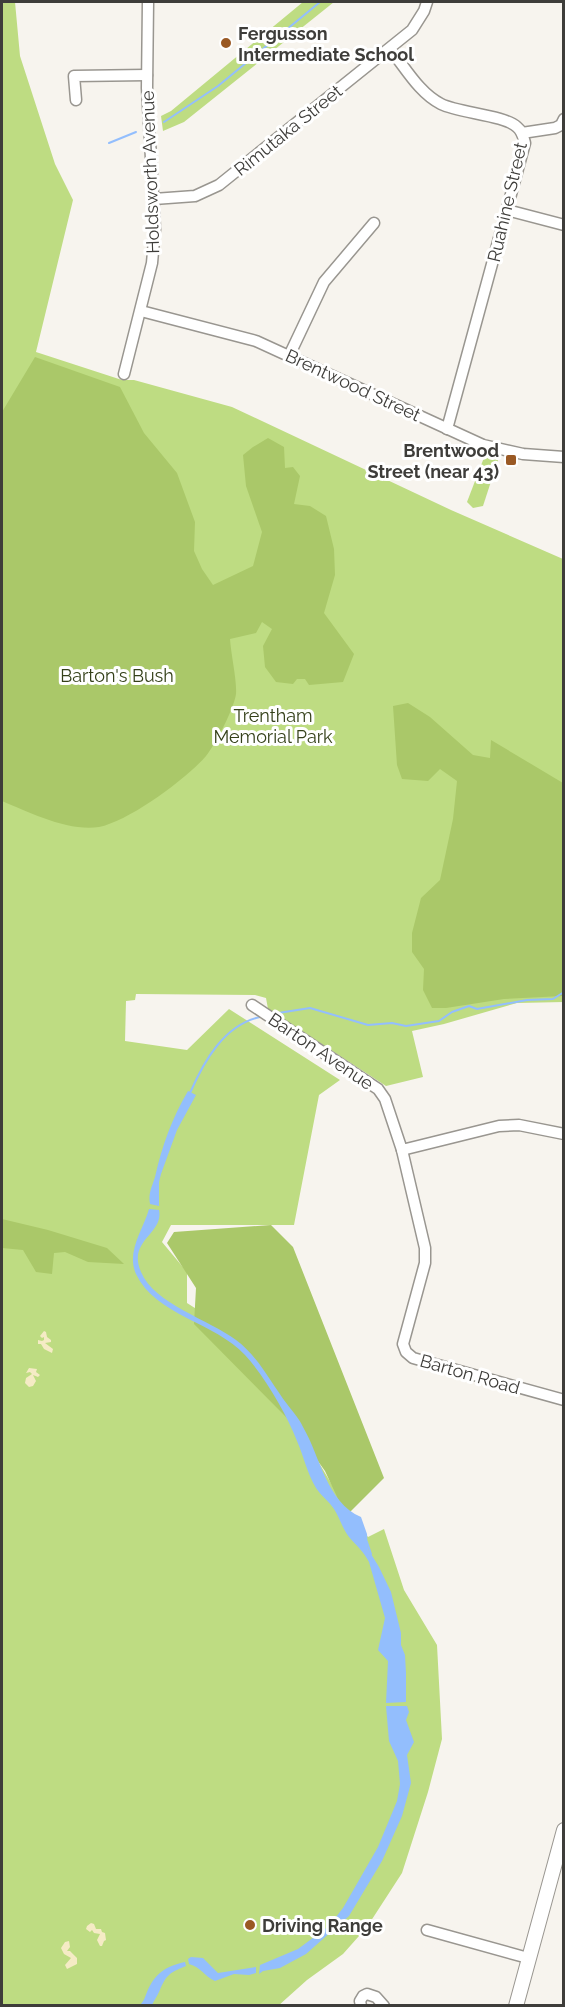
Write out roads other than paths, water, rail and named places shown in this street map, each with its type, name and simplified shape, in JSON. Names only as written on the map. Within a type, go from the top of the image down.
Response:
[{"type":"main road","points":[[516,2006],[564,1830]]},
{"type":"street","name":"Holdsworth Avenue","points":[[124,374],[152,263],[155,229],[147,75],[148,2]]},
{"type":"street","name":"Rimutaka Street","points":[[154,199],[195,196],[219,185],[412,30],[427,2]]},
{"type":"street","name":"Ruahine Street","points":[[390,49],[426,94],[441,104],[514,124],[522,133],[525,143],[447,429]]},
{"type":"street","points":[[76,100],[74,76],[147,75]]},
{"type":"street","points":[[522,133],[555,128],[561,125],[564,119]]},
{"type":"street","points":[[507,210],[564,225]]},
{"type":"street","points":[[289,356],[324,282],[374,223]]},
{"type":"street","name":"Brentwood Street","points":[[141,310],[256,341],[483,445],[540,457],[564,457]]},
{"type":"street","name":"Barton Avenue","points":[[252,1005],[378,1089],[384,1099],[402,1150]]},
{"type":"street","points":[[402,1150],[500,1126],[519,1125],[564,1134]]},
{"type":"street","name":"Barton Road","points":[[402,1150],[425,1248],[422,1277],[403,1344],[406,1352],[413,1358],[564,1400]]},
{"type":"street","points":[[427,1930],[528,1958]]},
{"type":"street","points":[[361,2006],[360,2001],[367,1994],[376,1997],[384,2006]]},
{"type":"water","points":[[188,1091],[196,1095],[177,1130],[161,1174],[159,1206],[150,1204],[151,1190],[164,1143]]},
{"type":"water","points":[[149,1209],[159,1210],[159,1218],[142,1245],[138,1261],[141,1272],[148,1283],[170,1302],[244,1346],[300,1421],[332,1490],[349,1510],[361,1517],[367,1534],[368,1549],[391,1592],[401,1633],[401,1645],[405,1655],[406,1702],[386,1703],[388,1661],[378,1650],[385,1618],[369,1562],[347,1534],[332,1506],[316,1488],[292,1430],[267,1384],[253,1364],[233,1344],[157,1299],[145,1288],[136,1274],[133,1266],[134,1249]]},
{"type":"water","points":[[386,1706],[407,1706],[409,1712],[406,1720],[414,1742],[407,1755],[411,1783],[402,1816],[382,1861],[349,1916],[306,1954],[280,1968],[259,1974],[260,1965],[298,1949],[329,1926],[343,1908],[378,1847],[397,1801],[400,1784],[398,1761],[389,1741]]},
{"type":"water","points":[[203,1958],[218,1973],[256,1967],[256,1973],[234,1974],[215,1981],[197,1967],[189,1964],[188,1959]]},
{"type":"water","points":[[185,1962],[186,1966],[171,1973],[166,1979],[152,2005],[140,2005],[158,1975],[167,1968]]},
{"type":"waterway","points":[[164,122],[218,86],[320,2]]},
{"type":"waterway","points":[[109,143],[136,132]]},
{"type":"waterway","points":[[272,1014],[310,1008],[368,1025],[392,1023],[406,1026],[439,1021],[452,1012],[469,1006],[477,1009],[527,1000],[553,999],[564,992]]},
{"type":"waterway","points":[[190,1093],[209,1057],[226,1036],[247,1021],[260,1017]]},
{"type":"waterway","points":[[367,1542],[371,1554]]},
{"type":"place","name":"Fergusson Intermediate School","points":[[226,43]]},
{"type":"place","name":"Brentwood Street (near 43)","points":[[511,460]]},
{"type":"place","name":"Driving Range","points":[[250,1925]]},
{"type":"park label","name":"Barton's Bush","points":[[117,675]]},
{"type":"park label","name":"Trentham Memorial Park","points":[[273,725]]}]
